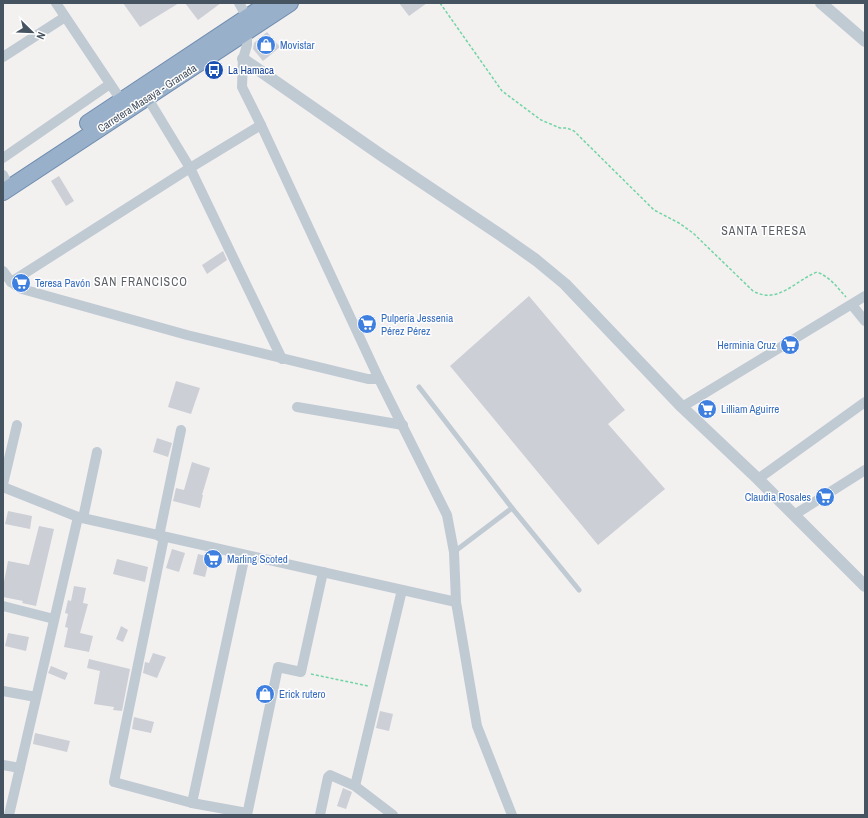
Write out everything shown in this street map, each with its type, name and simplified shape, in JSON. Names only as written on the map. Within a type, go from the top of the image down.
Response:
[{"type":"highway","name":"Carretera Masaya - Granada","points":[[3,182],[147,97],[247,25],[269,3]]},
{"type":"highway","name":"Carretera Masaya - Granada","points":[[3,182],[121,100],[247,25],[290,3]]},
{"type":"street","points":[[56,3],[121,100]]},
{"type":"street","points":[[239,3],[247,25],[247,45],[243,59],[242,87],[379,379],[447,515],[454,552],[456,602],[477,726],[512,815]]},
{"type":"street","points":[[821,3],[865,41]]},
{"type":"street","points":[[3,56],[65,17]]},
{"type":"street","points":[[243,59],[536,260],[565,284],[682,407],[758,479],[865,586]]},
{"type":"street","points":[[3,158],[110,84]]},
{"type":"street","points":[[147,97],[190,168],[282,359]]},
{"type":"street","points":[[11,282],[190,168],[261,125]]},
{"type":"street","points":[[3,271],[11,282],[22,289],[187,335],[282,359],[368,379],[379,379]]},
{"type":"street","points":[[682,407],[865,296]]},
{"type":"street","points":[[852,305],[865,321]]},
{"type":"street","points":[[758,479],[865,402]]},
{"type":"street","points":[[297,407],[403,425]]},
{"type":"street","points":[[17,425],[3,485],[80,518],[456,602]]},
{"type":"street","points":[[181,430],[114,782],[192,803],[247,814],[278,667],[301,672],[323,572]]},
{"type":"street","points":[[9,815],[54,619],[97,452]]},
{"type":"street","points":[[794,515],[863,474]]},
{"type":"street","points":[[192,803],[244,555]]},
{"type":"street","points":[[355,786],[402,590]]},
{"type":"street","points":[[3,606],[54,619]]},
{"type":"street","points":[[3,691],[36,697]]},
{"type":"street","points":[[3,765],[20,768]]},
{"type":"street","points":[[320,815],[328,777],[330,776],[355,786],[393,815]]},
{"type":"lane","points":[[420,387],[512,508],[579,590]]},
{"type":"lane","points":[[454,552],[512,508]]},
{"type":"path","points":[[440,3],[502,91],[541,120],[560,128],[567,128],[574,131],[654,210],[679,223],[693,233],[753,291],[760,295],[776,295],[785,292],[817,272],[825,275],[831,280],[852,305]]},
{"type":"path","points":[[301,672],[378,688]]},
{"type":"building","points":[[123,3],[179,3],[140,27]]},
{"type":"building","points":[[185,3],[221,3],[198,20]]},
{"type":"building","points":[[399,3],[427,3],[409,16]]},
{"type":"building","name":"Movistar","points":[[267,32],[280,47],[263,61],[253,49],[254,43]]},
{"type":"building","points":[[59,176],[74,201],[66,206],[51,181]]},
{"type":"building","points":[[223,251],[227,260],[207,274],[202,265]]},
{"type":"building","points":[[529,296],[625,410],[608,424],[665,489],[598,545],[450,366]]},
{"type":"building","points":[[176,381],[200,388],[191,414],[168,407]]},
{"type":"building","points":[[157,438],[172,443],[168,457],[153,452]]},
{"type":"building","points":[[192,462],[210,468],[202,495],[200,508],[173,501],[176,488],[184,490]]},
{"type":"building","points":[[8,511],[32,516],[30,529],[5,524]]},
{"type":"building","points":[[39,526],[54,529],[36,606],[22,603],[23,601],[3,597],[3,587],[8,561],[29,565]]},
{"type":"building","points":[[172,549],[185,553],[179,572],[166,568]]},
{"type":"building","points":[[198,554],[210,557],[205,577],[193,574]]},
{"type":"building","points":[[117,559],[148,567],[145,582],[113,574]]},
{"type":"building","points":[[74,586],[86,588],[83,603],[88,604],[80,633],[93,636],[89,652],[64,647],[68,628],[65,627],[68,614],[65,613],[68,600],[71,601]]},
{"type":"building","points":[[121,626],[128,630],[123,642],[116,639]]},
{"type":"building","points":[[8,633],[29,637],[26,651],[5,646]]},
{"type":"building","points":[[153,653],[166,657],[157,678],[143,673],[145,662],[149,663]]},
{"type":"building","points":[[89,659],[130,669],[122,711],[113,710],[114,707],[94,704],[100,671],[87,668]]},
{"type":"building","points":[[51,666],[68,673],[65,680],[48,673]]},
{"type":"building","points":[[380,711],[393,714],[389,731],[376,728]]},
{"type":"building","points":[[134,717],[154,722],[151,733],[132,729]]},
{"type":"building","points":[[35,733],[70,741],[67,752],[33,744]]},
{"type":"building","points":[[343,788],[352,792],[346,809],[337,806]]},
{"type":"place","name":"Movistar","points":[[266,45]]},
{"type":"place","name":"La Hamaca","points":[[214,70]]},
{"type":"place","name":"Teresa Pavón","points":[[21,283]]},
{"type":"place","name":"Pulpería Jessenia Pérez Pérez","points":[[367,324]]},
{"type":"place","name":"Herminia Cruz","points":[[790,345]]},
{"type":"place","name":"Lilliam Aguirre","points":[[707,409]]},
{"type":"place","name":"Claudia Rosales","points":[[825,497]]},
{"type":"place","name":"Marling Scoted","points":[[213,559]]},
{"type":"place","name":"Erick rutero","points":[[265,694]]},
{"type":"district","name":"SANTA TERESA","points":[[764,231]]},
{"type":"district","name":"SAN FRANCISCO","points":[[141,282]]}]
